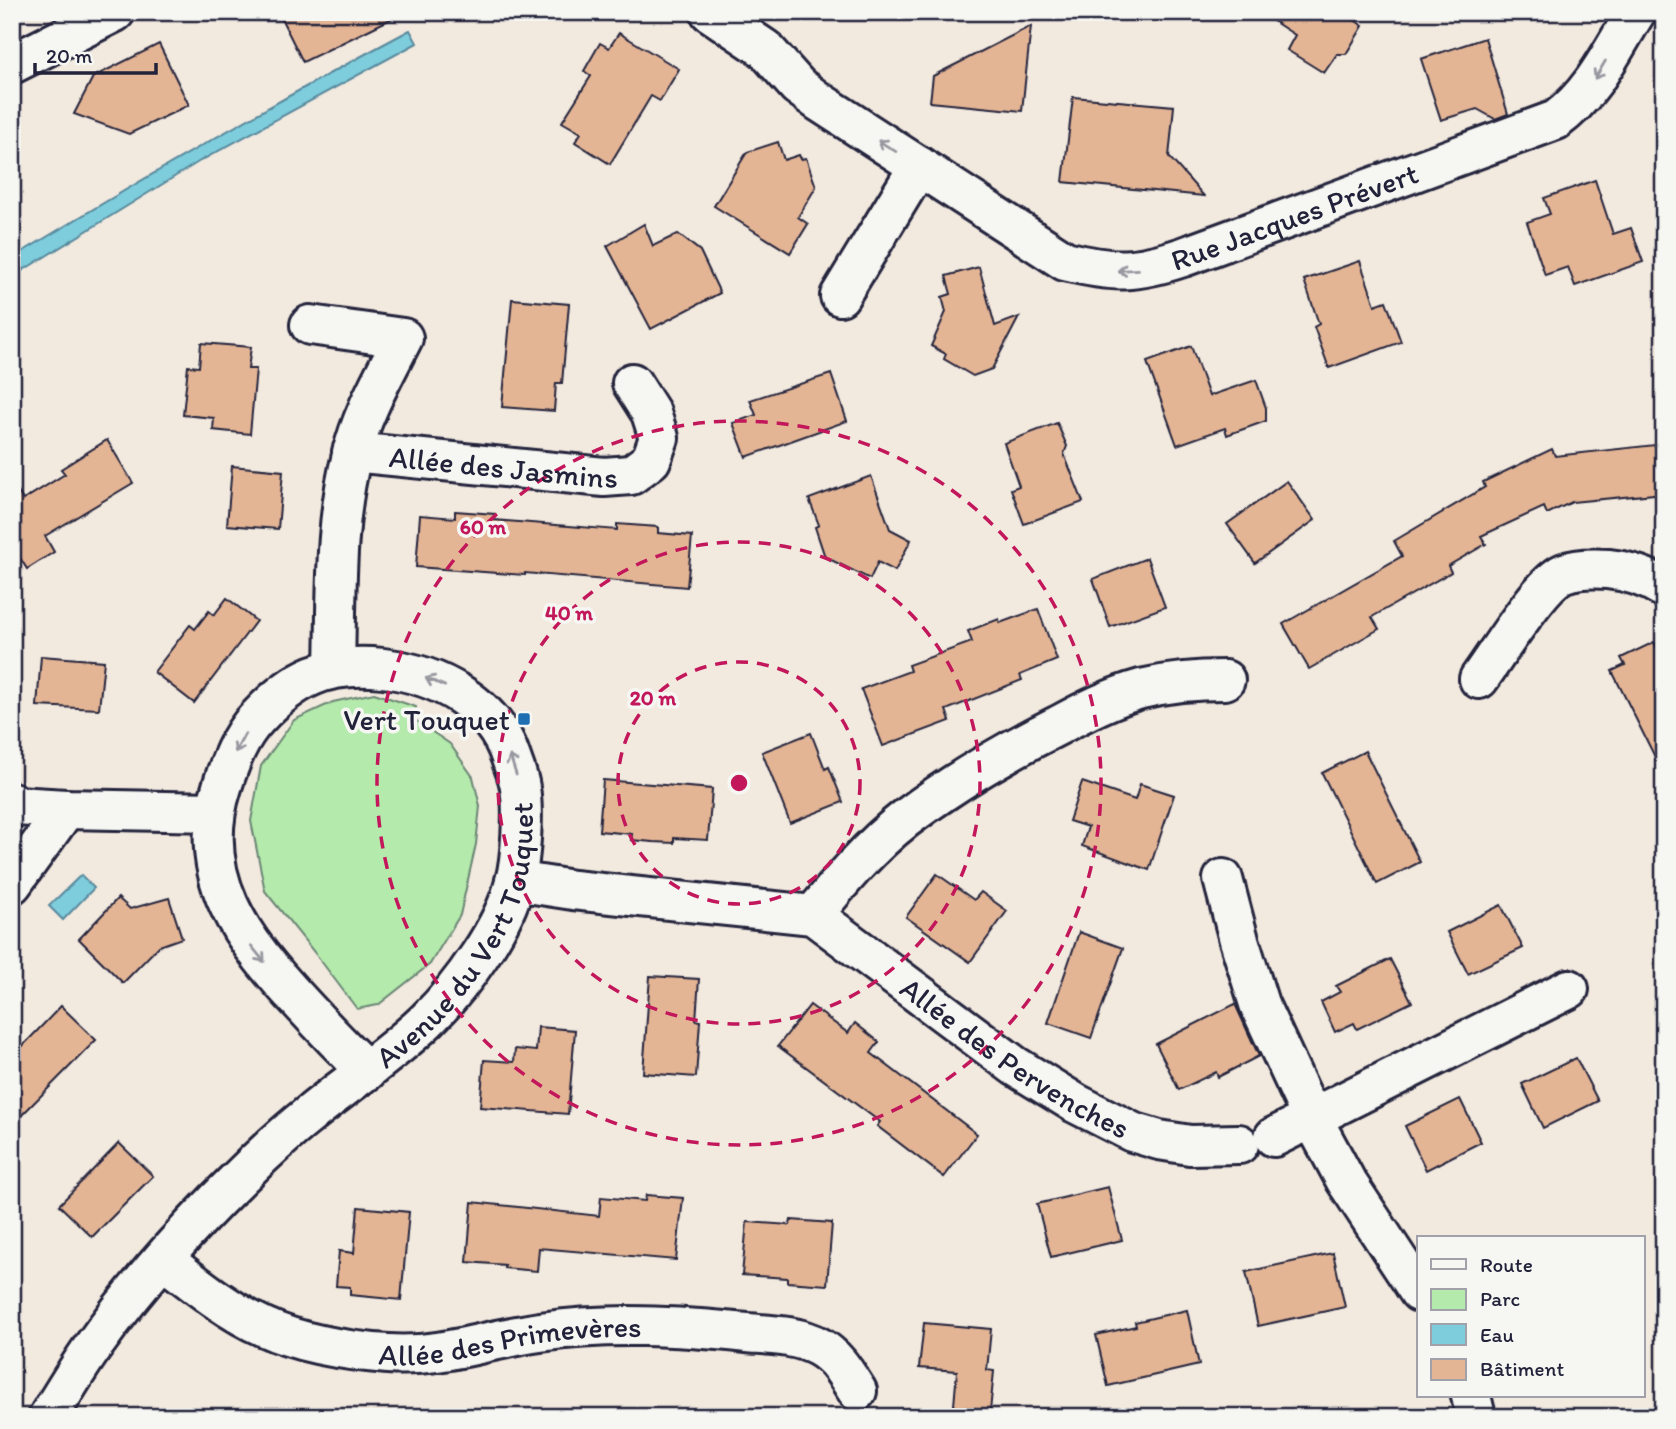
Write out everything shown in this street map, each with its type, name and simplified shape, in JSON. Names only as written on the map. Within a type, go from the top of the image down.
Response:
[{"type":"street","points":[[12,64],[115,12]]},
{"type":"street","name":"Rue Jacques Prévert","points":[[710,12],[765,49],[798,86],[818,102],[1065,261],[1098,269],[1127,271],[1152,268],[1556,120],[1574,107],[1588,90],[1636,12]]},
{"type":"street","points":[[840,296],[919,166]]},
{"type":"street","name":"Allée des Jasmins","points":[[310,325],[403,338],[378,387],[352,452],[343,497],[337,568],[335,667]]},
{"type":"street","name":"Allée des Jasmins","points":[[352,452],[604,477],[631,475],[651,460],[659,438],[651,413],[632,383]]},
{"type":"street","points":[[1479,679],[1547,584],[1564,573],[1592,568],[1622,570],[1654,581],[1664,588]]},
{"type":"street","name":"Avenue du Vert Touquet","points":[[48,1417],[96,1342],[163,1259],[261,1157],[308,1115],[367,1071],[429,1019],[475,963],[503,914],[515,881],[521,828],[520,787],[509,750],[491,720],[466,699],[438,682],[404,671],[335,667],[300,681],[273,700],[248,727],[230,761],[214,812],[213,850],[220,887],[252,947],[282,983],[367,1071]]},
{"type":"street","points":[[515,881],[573,890],[813,915],[853,868],[904,820],[963,779],[1027,740],[1101,703],[1140,690],[1186,680],[1225,680]]},
{"type":"street","points":[[12,803],[16,806],[66,810],[214,812]]},
{"type":"street","points":[[12,884],[66,810]]},
{"type":"street","points":[[1223,880],[1259,1004],[1312,1118],[1346,1181],[1417,1289]]},
{"type":"street","name":"Allée des Pervenches","points":[[813,915],[1015,1066],[1075,1104],[1132,1132],[1190,1145],[1257,1141],[1312,1118]]},
{"type":"street","points":[[1312,1118],[1569,989]]},
{"type":"street","name":"Allée des Primevères","points":[[163,1259],[221,1301],[264,1327],[342,1348],[423,1355],[537,1332],[626,1324],[736,1332],[789,1337],[819,1347],[840,1363],[857,1391]]},
{"type":"street","points":[[1471,1398],[1476,1417]]},
{"type":"green space","points":[[374,693],[416,707],[415,720],[450,744],[473,777],[480,806],[476,844],[460,915],[430,964],[378,1005],[357,1009],[265,891],[251,821],[261,766],[294,720],[333,702]]},
{"type":"water","points":[[410,30],[417,43],[200,161],[12,277],[12,258],[210,141]]},
{"type":"water","points":[[81,875],[94,888],[63,920],[49,906]]},
{"type":"building","points":[[278,12],[405,12],[303,62]]},
{"type":"building","points":[[1259,12],[1343,12],[1363,26],[1346,54],[1337,54],[1324,73],[1287,50],[1295,35]]},
{"type":"building","points":[[1031,26],[1022,111],[930,102],[933,76]]},
{"type":"building","points":[[619,33],[679,69],[660,101],[651,96],[610,164],[575,142],[581,133],[562,122],[591,76],[584,71],[600,43],[609,48]]},
{"type":"building","points":[[1485,38],[1508,114],[1495,119],[1477,109],[1441,120],[1421,59]]},
{"type":"building","points":[[159,44],[189,105],[129,134],[74,114],[93,77]]},
{"type":"building","points":[[1073,97],[1174,106],[1169,157],[1204,196],[1063,182]]},
{"type":"building","points":[[778,142],[784,160],[799,155],[801,159],[806,158],[816,187],[798,217],[808,224],[790,253],[714,206],[747,152]]},
{"type":"building","points":[[1595,180],[1613,234],[1631,228],[1643,262],[1575,286],[1568,267],[1545,275],[1527,222],[1550,214],[1544,198]]},
{"type":"building","points":[[644,224],[653,246],[678,234],[700,251],[720,293],[651,329],[607,246]]},
{"type":"building","points":[[1360,261],[1375,305],[1386,301],[1401,342],[1329,368],[1314,327],[1319,324],[1304,280]]},
{"type":"building","points":[[979,267],[995,326],[1019,317],[992,369],[973,376],[944,359],[946,354],[931,346],[946,312],[942,297],[951,294],[946,276]]},
{"type":"building","points":[[512,299],[569,304],[562,383],[556,383],[554,411],[502,407]]},
{"type":"building","points":[[201,343],[251,347],[248,369],[256,369],[250,434],[213,430],[214,418],[183,415],[188,366],[199,367]]},
{"type":"building","points":[[1191,346],[1209,396],[1256,380],[1266,408],[1266,421],[1227,435],[1225,428],[1177,445],[1147,362]]},
{"type":"building","points":[[831,374],[847,421],[746,457],[733,423],[756,415],[750,400]]},
{"type":"building","points":[[1057,423],[1067,446],[1064,454],[1083,502],[1024,524],[1011,489],[1019,486],[1004,443]]},
{"type":"building","points":[[107,440],[133,483],[45,536],[54,552],[27,569],[17,553],[12,556],[12,482],[23,500],[65,474],[61,469]]},
{"type":"building","points":[[1664,444],[1664,493],[1572,502],[1547,514],[1544,507],[1481,536],[1486,544],[1448,566],[1451,572],[1372,617],[1379,629],[1309,669],[1283,624],[1402,556],[1394,541],[1485,487],[1483,482],[1552,449],[1555,456]]},
{"type":"building","points":[[232,466],[283,471],[278,529],[227,525]]},
{"type":"building","points":[[871,476],[890,529],[911,540],[895,571],[878,562],[870,579],[825,557],[815,527],[819,525],[809,499]]},
{"type":"building","points":[[1287,481],[1315,520],[1255,563],[1227,524]]},
{"type":"building","points":[[455,511],[495,514],[494,520],[617,530],[617,524],[658,527],[658,533],[692,536],[687,587],[416,567],[420,515],[455,518]]},
{"type":"building","points":[[1147,558],[1165,607],[1110,627],[1093,579]]},
{"type":"building","points":[[227,598],[256,621],[194,703],[154,672],[190,625],[195,629],[209,611],[214,615]]},
{"type":"building","points":[[1038,609],[1057,660],[1020,675],[1022,680],[946,710],[950,721],[883,746],[861,689],[910,671],[908,665],[972,642],[968,631],[999,619],[1000,623]]},
{"type":"building","points":[[1654,642],[1664,662],[1664,775],[1612,671],[1625,665],[1621,658]]},
{"type":"building","points":[[41,656],[104,661],[99,709],[37,706]]},
{"type":"building","points":[[811,733],[825,769],[829,767],[843,802],[790,823],[762,752]]},
{"type":"building","points":[[1365,751],[1420,862],[1377,884],[1322,773]]},
{"type":"building","points":[[603,780],[712,789],[708,840],[674,838],[674,843],[653,842],[631,840],[632,834],[599,831]]},
{"type":"building","points":[[1082,782],[1135,800],[1140,784],[1174,795],[1149,870],[1082,846],[1088,827],[1069,821]]},
{"type":"building","points":[[937,874],[974,900],[981,892],[1007,911],[970,962],[906,917]]},
{"type":"building","points":[[118,898],[130,909],[169,898],[182,938],[159,946],[123,983],[79,939]]},
{"type":"building","points":[[1501,905],[1523,948],[1468,974],[1447,932]]},
{"type":"building","points":[[1079,932],[1123,948],[1091,1038],[1048,1023]]},
{"type":"building","points":[[1390,959],[1412,1002],[1357,1029],[1354,1023],[1335,1032],[1321,1002],[1340,992],[1336,986]]},
{"type":"building","points":[[650,976],[699,979],[696,1020],[700,1021],[696,1077],[643,1073]]},
{"type":"building","points":[[1235,1004],[1259,1056],[1218,1077],[1216,1072],[1179,1090],[1156,1044]]},
{"type":"building","points":[[810,1005],[848,1033],[855,1023],[879,1042],[871,1053],[977,1134],[944,1177],[877,1126],[880,1122],[778,1046]]},
{"type":"building","points":[[61,1006],[96,1040],[12,1125],[12,1057]]},
{"type":"building","points":[[538,1027],[575,1030],[568,1114],[480,1107],[484,1060],[514,1062],[515,1049],[536,1051]]},
{"type":"building","points":[[1576,1058],[1598,1101],[1543,1128],[1522,1084]]},
{"type":"building","points":[[1460,1099],[1481,1142],[1426,1170],[1405,1126]]},
{"type":"building","points":[[119,1143],[153,1176],[92,1237],[59,1205]]},
{"type":"building","points":[[1108,1187],[1122,1240],[1051,1257],[1037,1204]]},
{"type":"building","points":[[646,1195],[683,1198],[676,1260],[539,1248],[537,1271],[467,1262],[472,1202],[599,1216],[601,1197],[645,1201]]},
{"type":"building","points":[[358,1207],[409,1212],[401,1300],[350,1295],[350,1287],[336,1286],[339,1251],[354,1253]]},
{"type":"building","points":[[791,1220],[832,1223],[827,1285],[787,1282],[787,1278],[742,1275],[747,1222],[790,1225]]},
{"type":"building","points":[[1333,1253],[1345,1307],[1258,1326],[1246,1272]]},
{"type":"building","points":[[1187,1310],[1199,1365],[1108,1386],[1096,1335],[1136,1326],[1135,1322]]},
{"type":"building","points":[[924,1323],[991,1329],[987,1370],[994,1371],[990,1411],[983,1410],[982,1417],[953,1417],[957,1371],[919,1368]]},
{"type":"place","name":"Vert Touquet","points":[[524,719]]}]
